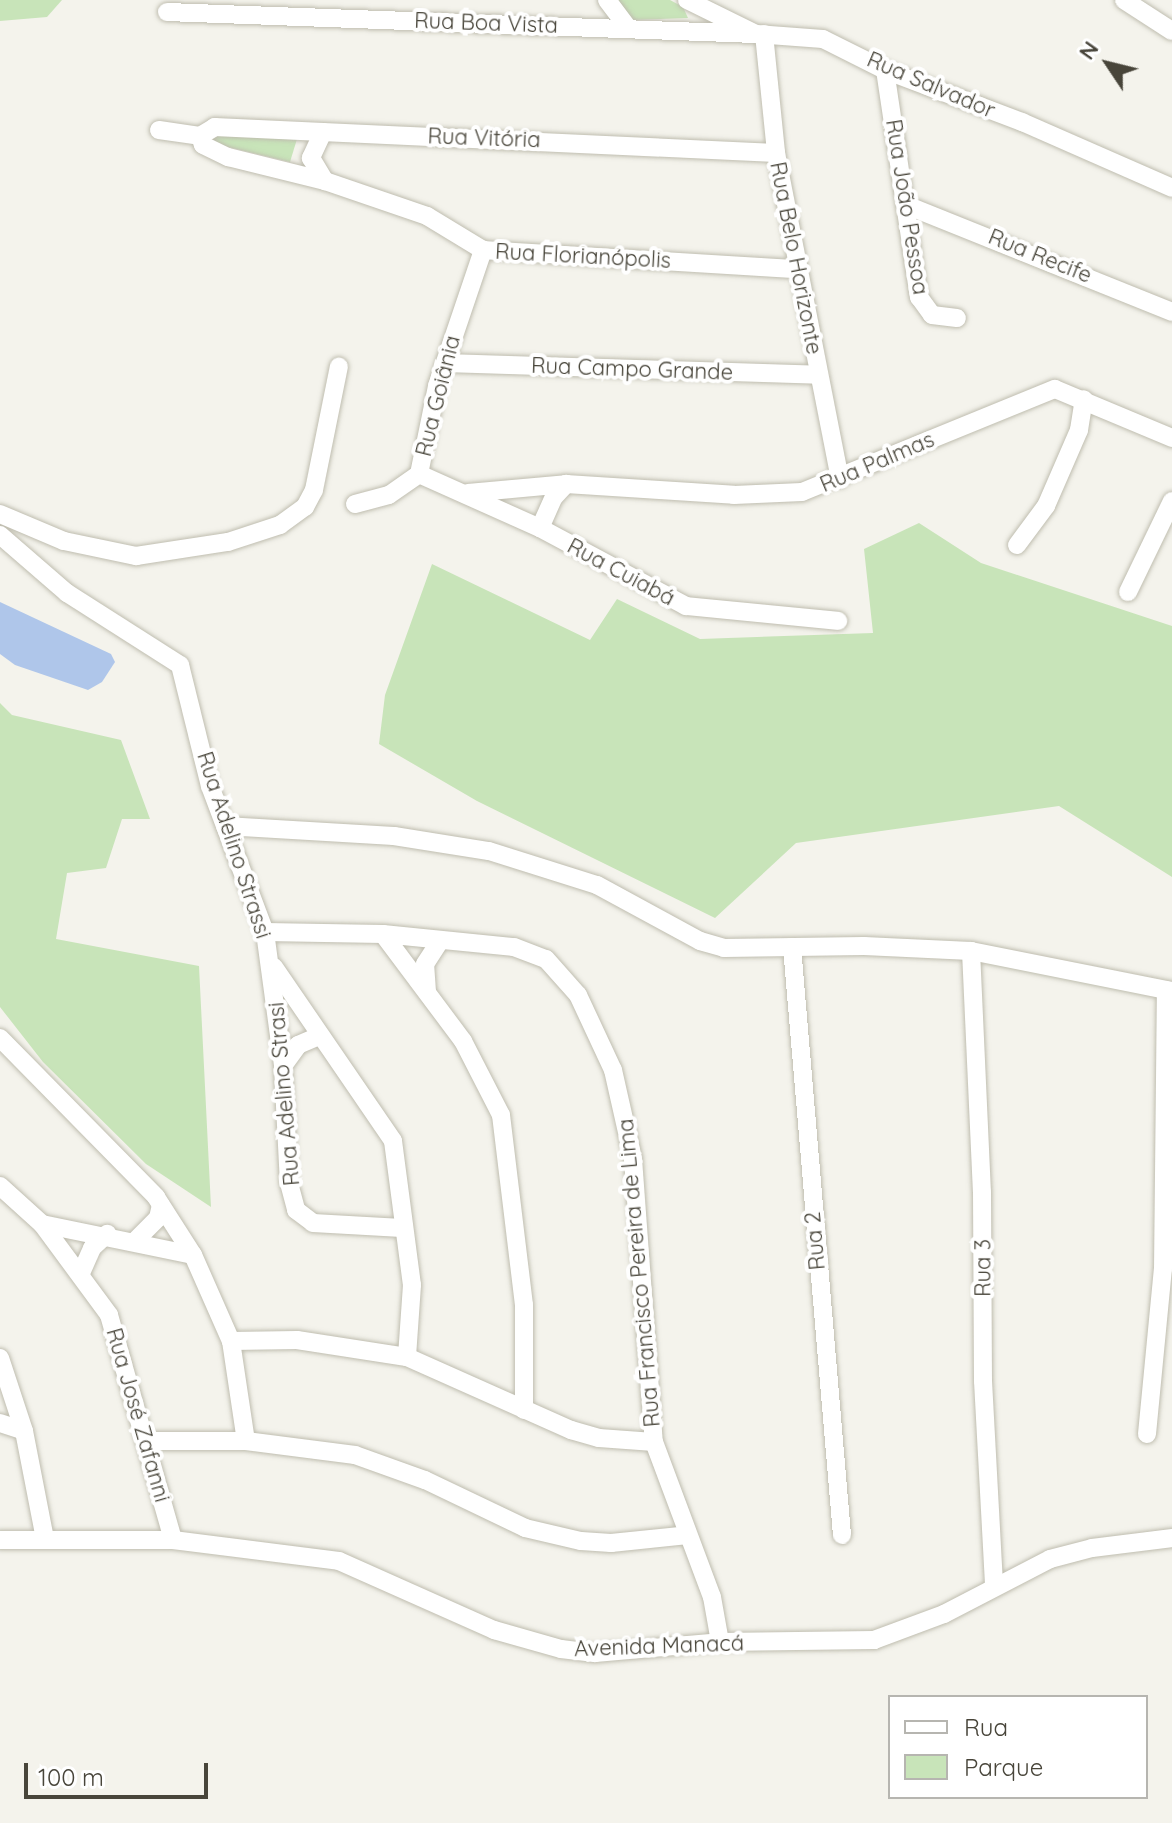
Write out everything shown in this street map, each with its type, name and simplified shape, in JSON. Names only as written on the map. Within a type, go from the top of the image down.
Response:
[{"type":"street","points":[[607,0],[627,27]]},
{"type":"street","points":[[1124,0],[1172,31]]},
{"type":"street","points":[[691,33],[692,3]]},
{"type":"street","name":"Rua Salvador","points":[[692,3],[760,34],[823,39],[885,70],[1022,122],[1172,188]]},
{"type":"street","name":"Rua Boa Vista","points":[[167,12],[760,34]]},
{"type":"street","name":"Rua Belo Horizonte","points":[[760,34],[796,269],[840,479]]},
{"type":"street","name":"Rua João Pessoa","points":[[885,70],[922,306],[932,315],[957,318]]},
{"type":"street","name":"Rua Vitória","points":[[200,139],[215,127],[776,153]]},
{"type":"street","points":[[159,130],[200,139]]},
{"type":"street","points":[[323,132],[311,158],[325,181]]},
{"type":"street","name":"Rua Florianópolis","points":[[200,139],[228,157],[325,181],[427,216],[483,250],[796,269]]},
{"type":"street","name":"Rua Recife","points":[[906,205],[1172,312]]},
{"type":"street","name":"Rua Goiânia","points":[[355,504],[389,495],[419,474],[466,288],[483,250]]},
{"type":"street","name":"Rua Campo Grande","points":[[446,363],[818,375]]},
{"type":"street","points":[[0,514],[64,541],[136,556],[228,542],[280,525],[305,507],[314,490],[339,366]]},
{"type":"street","name":"Rua Palmas","points":[[468,493],[566,484],[766,495],[802,492],[840,479],[1046,391],[1064,390],[1172,438]]},
{"type":"street","points":[[1017,545],[1046,506],[1079,430],[1084,399]]},
{"type":"street","name":"Rua Cuiabá","points":[[419,474],[468,493],[540,528],[686,606],[838,621]]},
{"type":"street","points":[[540,528],[554,497],[566,484]]},
{"type":"street","points":[[1128,592],[1172,501]]},
{"type":"street","name":"Rua Adelino Strassi","points":[[0,535],[67,593],[180,665],[225,826],[265,932],[271,963]]},
{"type":"street","points":[[225,826],[317,829],[463,845],[597,885],[713,945],[971,951],[1169,990],[1163,1269],[1147,1434]]},
{"type":"street","name":"Rua Francisco Pereira de Lima","points":[[265,932],[383,934],[514,947],[546,959],[572,987],[602,1042],[621,1095],[633,1159],[654,1442],[712,1597],[720,1642]]},
{"type":"street","points":[[383,934],[463,1041],[501,1115],[524,1305],[524,1410]]},
{"type":"street","points":[[427,992],[425,964],[440,941]]},
{"type":"street","name":"Rua 2","points":[[792,947],[842,1535]]},
{"type":"street","name":"Rua 3","points":[[971,951],[982,1192],[983,1395],[994,1585]]},
{"type":"street","points":[[271,963],[317,1037],[364,1093],[393,1141],[402,1228],[412,1285],[407,1357]]},
{"type":"street","name":"Rua Adelino Strasi","points":[[271,963],[283,1066],[289,1183],[299,1215],[313,1223],[402,1228]]},
{"type":"street","points":[[283,1066],[298,1045],[317,1037]]},
{"type":"street","points":[[0,1038],[161,1205],[193,1255],[231,1341],[246,1441]]},
{"type":"street","name":"Rua José Zafanni","points":[[0,1186],[42,1224],[109,1315],[149,1441],[173,1540]]},
{"type":"street","points":[[135,1241],[158,1218],[161,1205]]},
{"type":"street","points":[[42,1224],[107,1234],[193,1255]]},
{"type":"street","points":[[81,1273],[92,1248],[107,1234]]},
{"type":"street","points":[[231,1341],[297,1340],[407,1357],[524,1410],[599,1438],[654,1442]]},
{"type":"street","points":[[0,1358],[24,1431],[45,1539]]},
{"type":"street","points":[[0,1423],[24,1431]]},
{"type":"street","points":[[149,1441],[246,1441],[378,1461],[550,1535],[611,1543],[688,1535]]},
{"type":"street","name":"Avenida Manacá","points":[[0,1540],[173,1540],[339,1561],[467,1619],[561,1649],[641,1652],[720,1642],[874,1640],[909,1630],[994,1585],[1068,1554],[1172,1538]]},
{"type":"green space","points":[[0,0],[62,0],[47,17],[0,21]]},
{"type":"green space","points":[[612,0],[670,0],[683,7],[688,18],[631,20]]},
{"type":"green space","points":[[210,132],[297,139],[290,162],[224,146],[210,140]]},
{"type":"green space","points":[[919,523],[981,563],[1172,626],[1172,877],[1059,806],[796,843],[715,918],[477,801],[379,744],[385,695],[432,564],[590,640],[617,599],[700,639],[873,633],[864,549]]},
{"type":"green space","points":[[0,703],[12,715],[121,740],[150,819],[122,819],[106,868],[67,873],[56,939],[199,966],[211,1207],[146,1164],[43,1062],[0,1007]]},
{"type":"water","points":[[0,602],[111,654],[115,662],[102,682],[88,690],[15,665],[0,654]]}]
